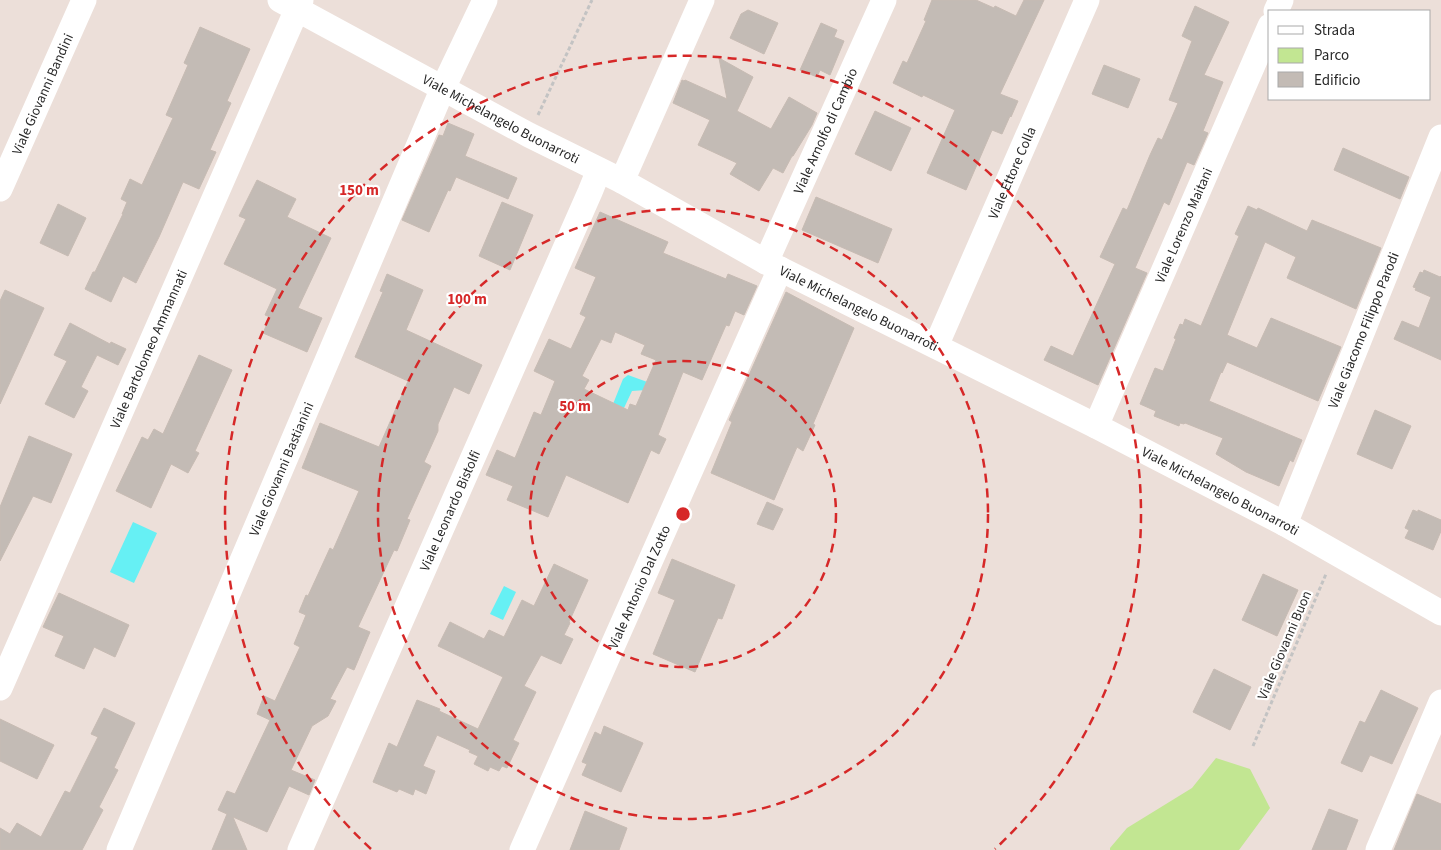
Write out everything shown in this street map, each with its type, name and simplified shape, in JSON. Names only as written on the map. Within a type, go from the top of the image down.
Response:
[{"type":"street","name":"Viale Giovanni Bandini","points":[[0,189],[84,0]]},
{"type":"street","name":"Viale Giovanni Bastianini","points":[[119,850],[443,88],[485,0]]},
{"type":"street","points":[[622,181],[702,0]]},
{"type":"street","name":"Viale Arnolfo di Cambio","points":[[773,265],[884,0]]},
{"type":"street","name":"Viale Ettore Colla","points":[[936,346],[1087,0]]},
{"type":"street","name":"Viale Michelangelo Buonarroti","points":[[292,3],[529,135],[622,181],[773,265],[1096,426],[1285,524],[1441,613]]},
{"type":"street","name":"Viale Bartolomeo Ammannati","points":[[0,688],[292,3]]},
{"type":"street","name":"Viale Lorenzo Maitani","points":[[1096,426],[1268,31]]},
{"type":"street","name":"Viale Giacomo Filippo Parodi","points":[[1285,524],[1441,137]]},
{"type":"street","name":"Viale Leonardo Bistolfi","points":[[300,850],[598,170]]},
{"type":"street","name":"Viale Antonio Dal Zotto","points":[[522,850],[773,265]]},
{"type":"street","points":[[1378,850],[1441,702]]},
{"type":"path","points":[[529,135],[592,0]]},
{"type":"path","name":"Viale Giovanni Buon","points":[[1254,746],[1334,553]]},
{"type":"green space","points":[[1216,758],[1250,769],[1270,808],[1239,850],[1110,850],[1127,828],[1192,788]]},
{"type":"water","points":[[628,375],[650,383],[646,390],[632,391],[624,408],[613,404],[623,379]]},
{"type":"water","points":[[133,522],[157,533],[134,583],[110,572]]},
{"type":"water","points":[[504,586],[516,592],[503,620],[490,614]]},
{"type":"building","points":[[932,0],[976,0],[1016,16],[1024,0],[1044,0],[1000,94],[1018,101],[1002,134],[992,130],[966,190],[927,173],[955,110],[893,83],[903,61],[907,63],[926,21],[924,20]]},
{"type":"building","points":[[1195,6],[1229,22],[1204,75],[1223,82],[1203,131],[1208,133],[1194,165],[1187,162],[1169,205],[1164,202],[1135,268],[1147,273],[1098,385],[1044,360],[1051,346],[1073,356],[1115,264],[1100,257],[1123,208],[1127,210],[1158,138],[1162,140],[1178,103],[1169,100],[1192,41],[1182,36]]},
{"type":"building","points":[[748,10],[778,23],[764,54],[730,38],[741,14]]},
{"type":"building","points":[[821,23],[837,30],[834,37],[844,41],[830,75],[820,70],[817,77],[800,70]]},
{"type":"building","points":[[200,27],[250,49],[227,101],[231,103],[210,150],[216,152],[199,189],[183,182],[136,283],[123,276],[111,302],[85,289],[123,214],[127,202],[121,199],[130,179],[142,185],[173,118],[166,115],[188,65],[184,63]]},
{"type":"building","points":[[719,58],[753,77],[737,111],[771,129],[789,97],[817,113],[812,125],[783,173],[773,168],[759,191],[730,174],[737,163],[698,145],[710,120],[673,103],[682,80],[727,99]]},
{"type":"building","points":[[1104,65],[1140,79],[1128,108],[1092,94]]},
{"type":"building","points":[[875,111],[911,128],[891,171],[855,154]]},
{"type":"building","points":[[448,123],[474,134],[465,156],[517,178],[508,199],[456,177],[429,232],[402,220],[439,135],[443,136]]},
{"type":"building","points":[[1343,148],[1409,177],[1400,199],[1334,170]]},
{"type":"building","points":[[257,180],[296,199],[287,217],[331,238],[298,308],[322,318],[307,352],[263,333],[270,317],[265,315],[277,289],[224,264],[246,219],[239,216]]},
{"type":"building","points":[[816,197],[892,229],[878,263],[802,230]]},
{"type":"building","points":[[502,202],[533,215],[510,270],[479,256]]},
{"type":"building","points":[[58,204],[86,218],[68,256],[40,243]]},
{"type":"building","points":[[1248,206],[1257,210],[1258,208],[1307,231],[1312,220],[1381,248],[1356,309],[1287,278],[1296,257],[1265,242],[1227,335],[1257,348],[1271,318],[1341,347],[1318,401],[1227,362],[1221,372],[1209,401],[1302,440],[1293,462],[1290,460],[1279,486],[1246,472],[1216,454],[1223,438],[1185,423],[1180,423],[1179,426],[1154,416],[1156,411],[1140,404],[1155,368],[1163,371],[1180,324],[1183,325],[1185,319],[1201,326],[1239,236],[1235,234]]},
{"type":"building","points":[[600,212],[668,242],[663,253],[726,279],[728,274],[757,286],[744,315],[735,311],[729,326],[726,325],[702,380],[683,372],[658,435],[666,439],[659,454],[651,450],[628,503],[566,475],[548,517],[507,500],[513,486],[486,475],[497,450],[515,458],[534,412],[541,415],[555,381],[534,371],[549,339],[571,349],[586,317],[580,314],[596,277],[575,268]],"holes":[[[615,332],[645,345],[641,354],[656,360],[636,406],[630,404],[628,410],[584,389],[589,380],[582,376],[601,339],[611,343]]]},
{"type":"building","points":[[1424,270],[1441,276],[1441,360],[1394,339],[1402,321],[1419,328],[1431,297],[1415,290],[1416,288],[1413,287],[1420,272],[1423,273]]},
{"type":"building","points":[[387,274],[423,290],[406,330],[482,365],[469,394],[454,387],[424,462],[431,466],[407,519],[410,520],[397,551],[394,550],[358,627],[370,632],[354,670],[347,667],[330,699],[336,701],[328,716],[312,726],[291,770],[315,780],[309,795],[289,786],[267,832],[233,817],[247,850],[212,850],[227,814],[218,810],[227,791],[235,794],[270,720],[257,714],[264,696],[275,701],[300,647],[294,644],[306,615],[299,612],[330,548],[333,550],[359,491],[302,468],[320,423],[379,447],[408,381],[355,357],[383,292],[380,291]]},
{"type":"building","points":[[5,290],[44,308],[0,404],[0,301]]},
{"type":"building","points":[[786,292],[854,328],[803,451],[797,447],[774,500],[711,473],[732,422],[729,420]]},
{"type":"building","points":[[70,323],[110,344],[111,342],[126,349],[118,365],[97,355],[81,387],[88,391],[74,418],[45,404],[67,361],[54,355]]},
{"type":"building","points":[[199,355],[232,370],[195,451],[199,453],[188,473],[171,464],[151,508],[116,491],[142,437],[148,440],[154,429],[163,434]]},
{"type":"building","points":[[1375,410],[1411,426],[1392,469],[1357,454]]},
{"type":"building","points":[[29,436],[72,454],[51,503],[33,496],[0,561],[0,507]]},
{"type":"building","points":[[767,502],[783,509],[773,530],[757,524]]},
{"type":"building","points":[[1413,510],[1418,512],[1418,510],[1441,520],[1441,531],[1433,550],[1405,538],[1409,530],[1405,528]]},
{"type":"building","points":[[672,559],[735,585],[722,619],[718,618],[695,672],[653,654],[675,600],[658,593]]},
{"type":"building","points":[[554,564],[588,580],[564,635],[573,639],[561,664],[541,655],[524,686],[536,692],[513,740],[519,743],[507,768],[502,766],[499,771],[490,767],[488,771],[474,764],[478,756],[469,752],[470,750],[437,735],[423,766],[435,771],[426,794],[415,789],[413,795],[399,789],[397,792],[373,782],[389,743],[397,747],[417,700],[440,709],[439,711],[478,729],[503,677],[438,646],[450,622],[484,639],[489,630],[504,637],[522,600],[534,606]]},
{"type":"building","points":[[1263,574],[1298,590],[1277,636],[1242,620]]},
{"type":"building","points":[[59,593],[129,625],[115,657],[94,647],[84,669],[55,656],[64,636],[43,627]]},
{"type":"building","points":[[1214,669],[1251,687],[1230,730],[1193,712]]},
{"type":"building","points":[[1381,690],[1418,708],[1392,764],[1370,755],[1362,772],[1341,763],[1360,721],[1365,723]]},
{"type":"building","points":[[104,708],[135,723],[114,768],[118,770],[99,807],[103,810],[82,850],[0,850],[0,828],[10,834],[17,823],[41,837],[65,791],[70,793],[98,737],[91,734]]},
{"type":"building","points":[[0,719],[54,745],[37,779],[0,761]]},
{"type":"building","points":[[604,726],[643,743],[621,792],[582,775],[587,764],[582,762],[595,732],[601,735]]},
{"type":"building","points":[[1417,794],[1441,804],[1441,850],[1394,850]]},
{"type":"building","points":[[1329,809],[1358,820],[1346,850],[1312,850]]},
{"type":"building","points":[[585,811],[627,828],[619,850],[570,850]]}]
